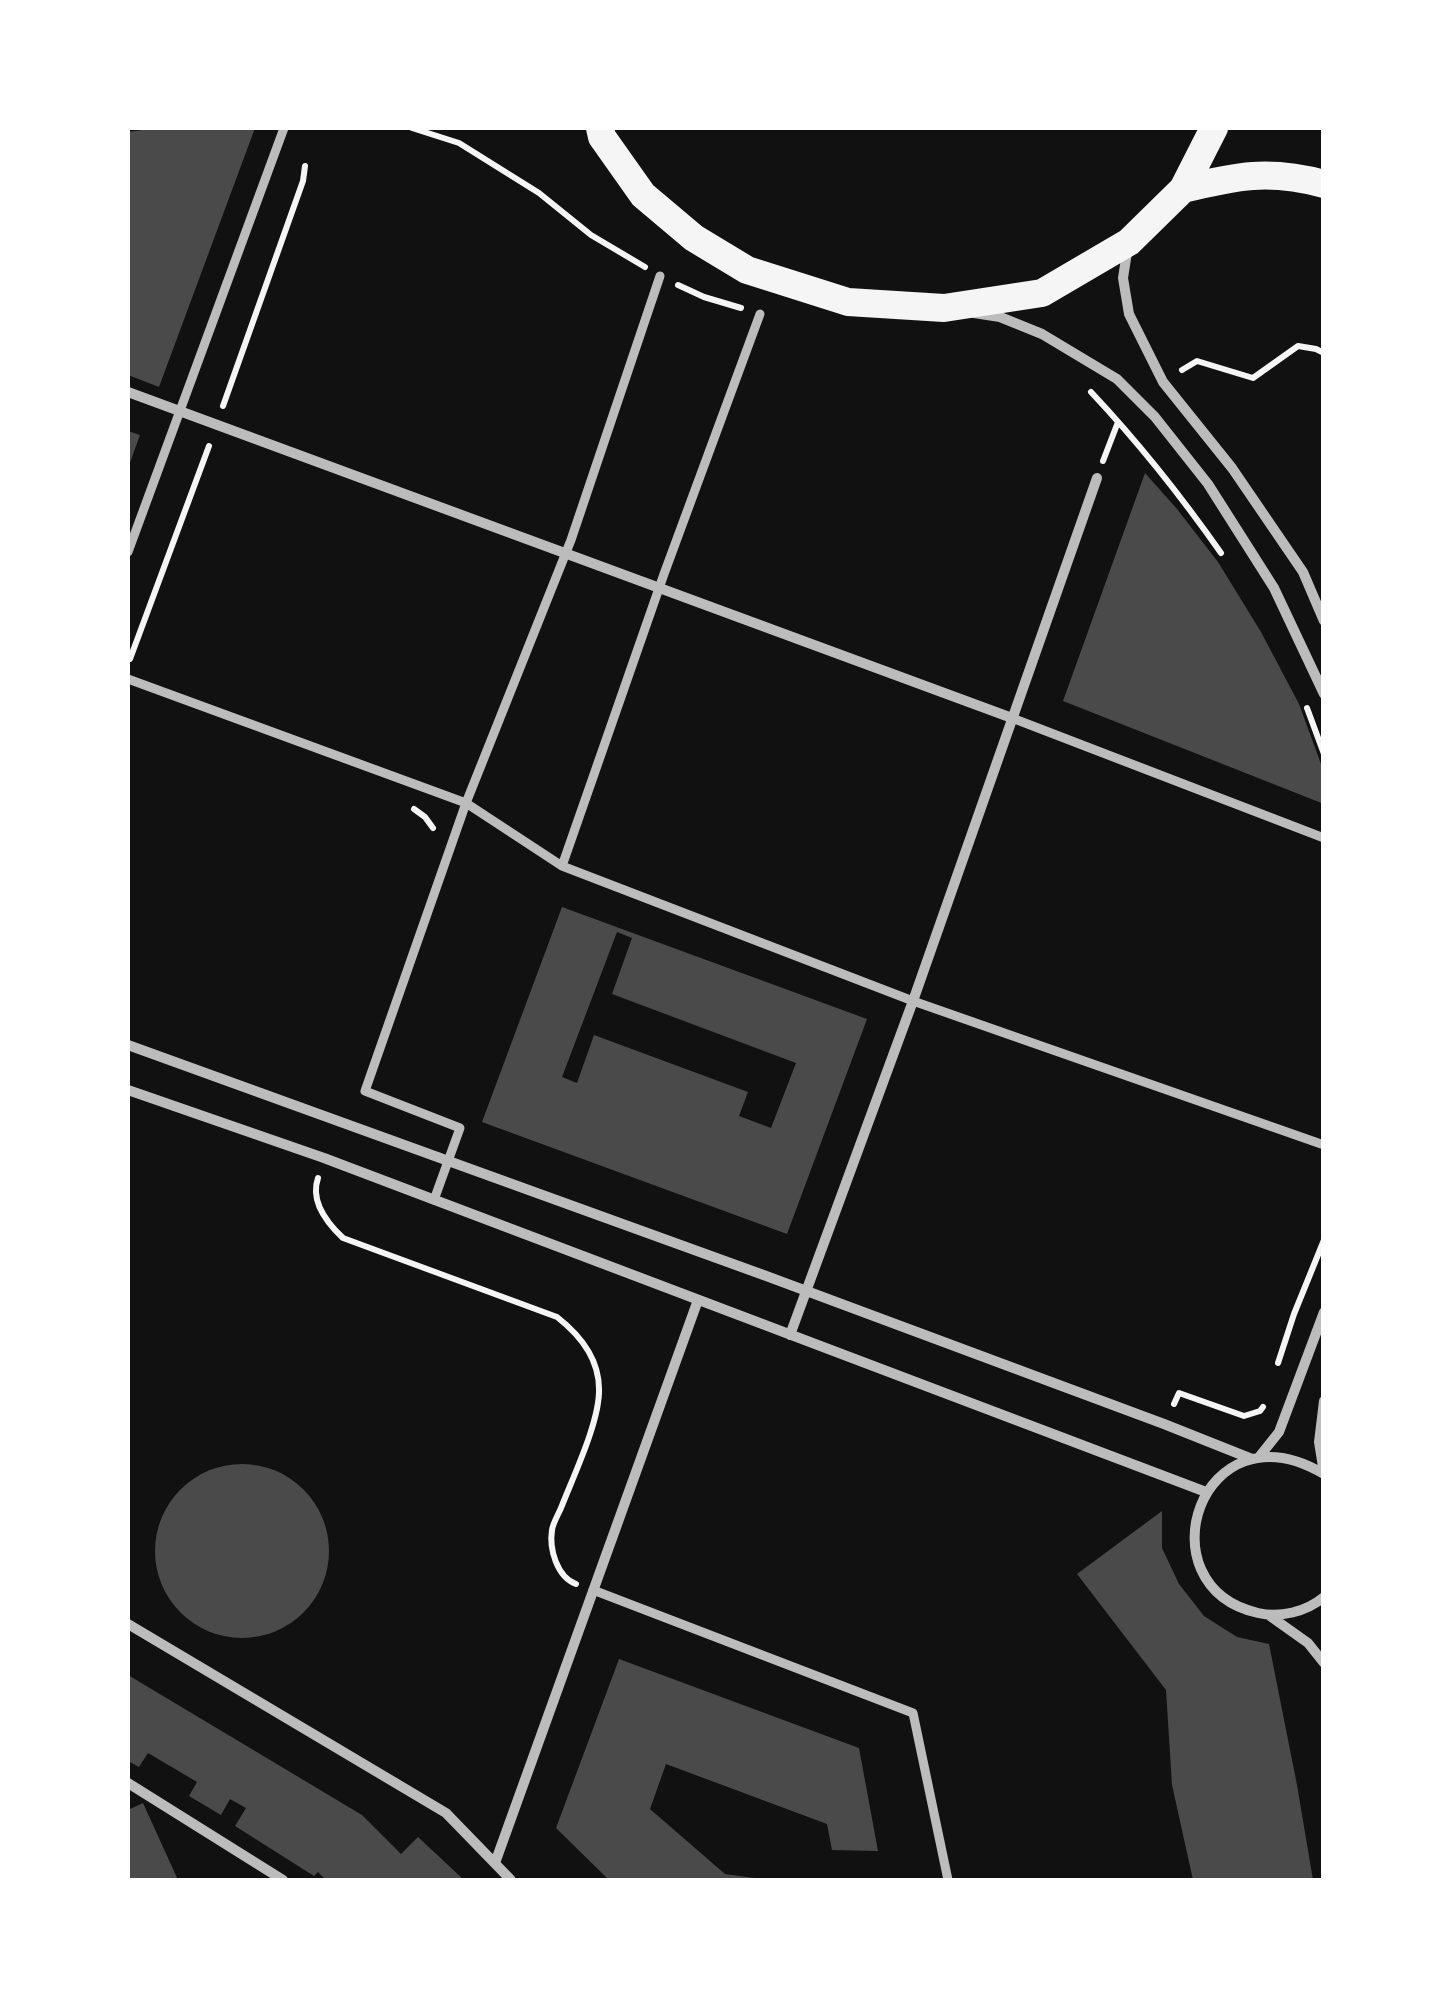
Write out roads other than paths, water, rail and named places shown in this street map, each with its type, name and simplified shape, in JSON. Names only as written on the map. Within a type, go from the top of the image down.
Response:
[{"type":"highway","points":[[597,131],[643,196],[694,238],[748,270],[848,302],[944,308],[1042,293],[1129,242],[1183,189],[1214,128]]},
{"type":"highway","points":[[1183,189],[1231,177],[1267,174],[1324,184]]},
{"type":"street","points":[[128,552],[284,128]]},
{"type":"street","points":[[1129,242],[1124,278],[1129,314],[1154,365],[1163,382],[1232,468],[1303,572],[1324,621]]},
{"type":"street","points":[[434,1200],[460,1128],[365,1091],[466,803],[566,554],[660,276]]},
{"type":"street","points":[[944,308],[1000,317],[1042,334],[1117,379],[1139,400],[1208,484],[1274,588],[1324,694]]},
{"type":"street","points":[[562,866],[760,314]]},
{"type":"street","points":[[128,392],[1012,718],[1324,838]]},
{"type":"street","points":[[790,1335],[913,1002],[1097,478]]},
{"type":"street","points":[[128,679],[466,803],[562,866],[913,1002],[1324,1145]]},
{"type":"street","points":[[128,1046],[1256,1458]]},
{"type":"street","points":[[128,1090],[324,1158],[1206,1492]]},
{"type":"street","points":[[494,1864],[698,1300]]},
{"type":"street","points":[[1256,1458],[1279,1432],[1324,1312]]},
{"type":"street","points":[[1324,1401],[1318,1442],[1324,1474]]},
{"type":"street","points":[[1324,1474],[1304,1462],[1282,1457],[1256,1458],[1234,1466],[1206,1492],[1195,1518],[1194,1545],[1202,1572],[1219,1594],[1242,1609],[1270,1616],[1308,1644],[1324,1663]]},
{"type":"street","points":[[593,1590],[913,1713],[948,1880]]},
{"type":"street","points":[[1270,1616],[1296,1612],[1324,1596]]},
{"type":"street","points":[[128,1624],[446,1813],[511,1880]]},
{"type":"street","points":[[128,1783],[283,1880]]}]
